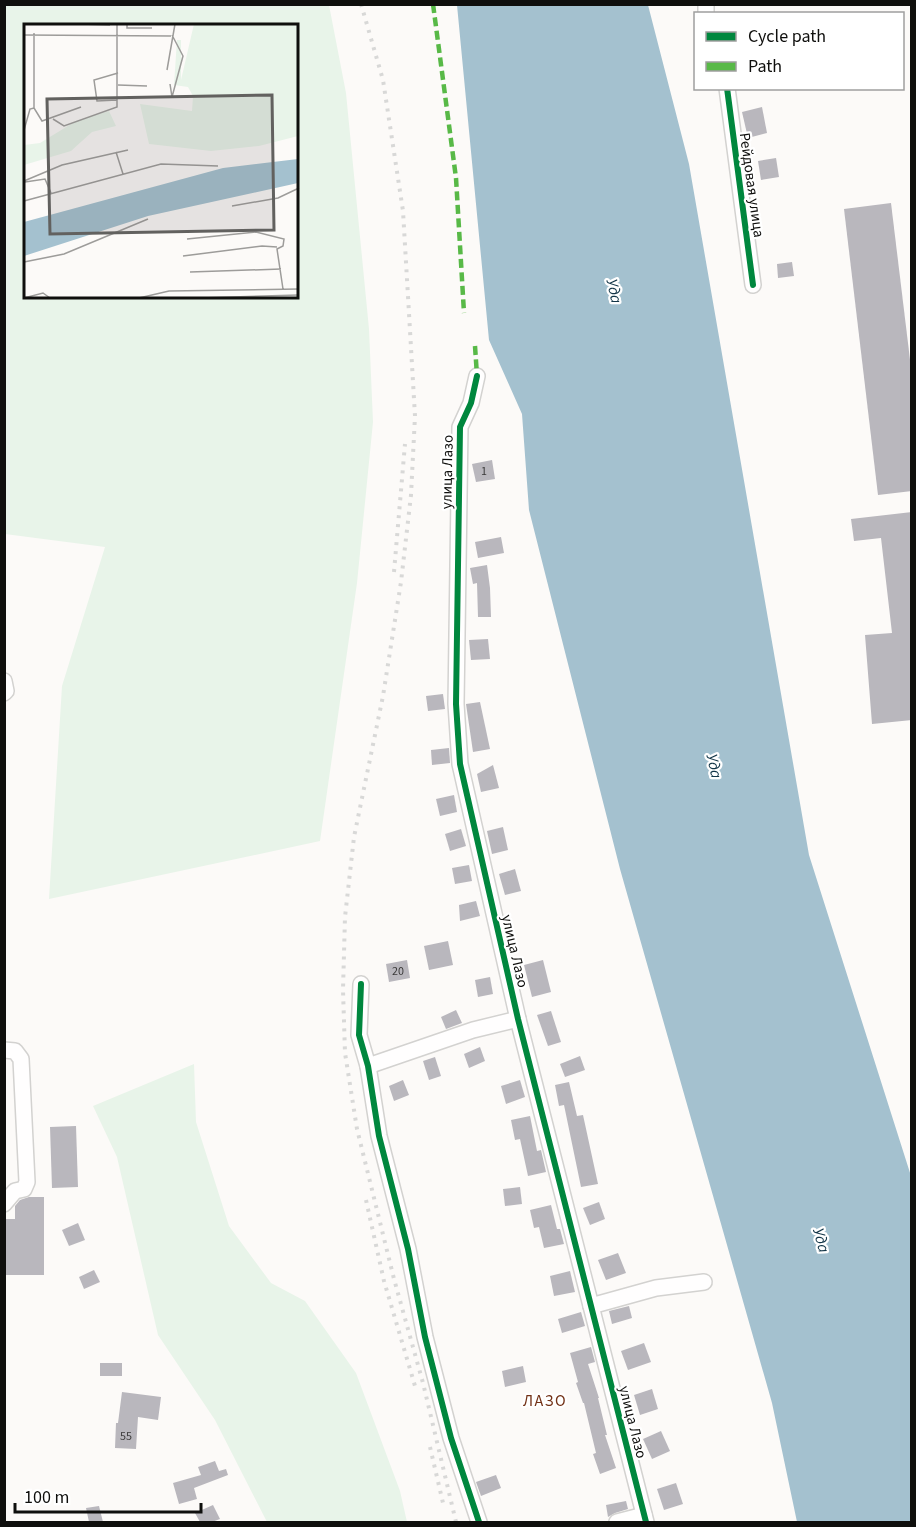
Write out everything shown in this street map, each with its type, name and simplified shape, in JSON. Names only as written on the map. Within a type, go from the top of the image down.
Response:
[{"type":"street","name":"Рейдовая улица","points":[[727,90],[753,285]]},
{"type":"street","name":"улица Лазо","points":[[477,375],[471,403],[460,427],[456,704],[460,764],[518,1019],[645,1519]]},
{"type":"street","points":[[4,681],[6,691],[4,693]]},
{"type":"street","points":[[361,984],[359,1035],[368,1066],[379,1136],[408,1249],[425,1337],[452,1438],[479,1522]]},
{"type":"street","points":[[368,1066],[473,1030],[518,1019]]},
{"type":"street","points":[[4,1204],[15,1191],[24,1189],[27,1182],[21,1059],[10,1050]]},
{"type":"street","points":[[591,1306],[656,1288],[704,1282]]},
{"type":"street","points":[[617,1522],[645,1519]]},
{"type":"shaded area","points":[[5,4],[329,5],[346,93],[369,329],[373,422],[357,583],[320,841],[49,899],[62,686],[105,547],[5,534]]},
{"type":"shaded area","points":[[194,1064],[196,1122],[229,1226],[271,1283],[305,1301],[356,1373],[400,1491],[407,1522],[267,1522],[215,1420],[158,1335],[117,1157],[93,1106]]},
{"type":"water","name":"Уда","points":[[457,5],[648,5],[689,164],[809,855],[911,1176],[911,1522],[797,1522],[772,1403],[620,869],[529,510],[522,414],[489,340]]},
{"type":"building","points":[[762,107],[767,133],[748,138],[742,112]]},
{"type":"building","points":[[776,158],[779,177],[761,180],[758,161]]},
{"type":"building","points":[[891,203],[912,376],[912,491],[878,495],[844,209]]},
{"type":"building","points":[[792,262],[794,276],[778,278],[777,264]]},
{"type":"building","points":[[492,460],[495,479],[476,482],[472,464]]},
{"type":"building","points":[[912,512],[912,720],[872,724],[865,635],[892,633],[881,538],[854,541],[851,519]]},
{"type":"building","points":[[501,537],[504,553],[478,558],[475,542]]},
{"type":"building","points":[[487,565],[491,617],[478,617],[477,583],[473,584],[470,568]]},
{"type":"building","points":[[488,639],[490,659],[471,660],[469,640]]},
{"type":"building","points":[[443,694],[445,709],[428,711],[426,696]]},
{"type":"building","points":[[480,702],[490,749],[473,752],[466,704]]},
{"type":"building","points":[[449,748],[450,763],[432,765],[431,750]]},
{"type":"building","points":[[493,765],[499,788],[481,792],[477,774]]},
{"type":"building","points":[[454,795],[457,812],[440,816],[436,799]]},
{"type":"building","points":[[503,827],[508,850],[492,854],[487,831]]},
{"type":"building","points":[[461,829],[466,846],[450,851],[445,834]]},
{"type":"building","points":[[469,865],[472,881],[455,884],[452,868]]},
{"type":"building","points":[[515,869],[521,891],[505,895],[499,874]]},
{"type":"building","points":[[476,901],[480,916],[460,921],[459,905]]},
{"type":"building","points":[[448,941],[453,965],[429,970],[424,946]]},
{"type":"building","points":[[407,960],[410,978],[389,982],[386,964]]},
{"type":"building","points":[[543,960],[551,992],[532,997],[524,965]]},
{"type":"building","points":[[490,977],[493,994],[478,997],[475,980]]},
{"type":"building","points":[[456,1010],[462,1023],[446,1029],[441,1017]]},
{"type":"building","points":[[551,1011],[561,1042],[548,1046],[537,1015]]},
{"type":"building","points":[[480,1047],[485,1061],[469,1068],[464,1054]]},
{"type":"building","points":[[580,1056],[585,1070],[565,1077],[560,1064]]},
{"type":"building","points":[[435,1057],[441,1076],[429,1080],[423,1061]]},
{"type":"building","points":[[403,1080],[409,1095],[394,1101],[389,1086]]},
{"type":"building","points":[[520,1080],[525,1097],[506,1104],[501,1086]]},
{"type":"building","points":[[569,1082],[577,1116],[583,1115],[598,1184],[581,1187],[564,1105],[559,1106],[555,1085]]},
{"type":"building","points":[[530,1116],[537,1151],[541,1150],[546,1172],[528,1176],[520,1139],[515,1140],[511,1120]]},
{"type":"building","points":[[76,1126],[78,1187],[52,1188],[50,1127]]},
{"type":"building","points":[[520,1187],[522,1204],[505,1206],[503,1189]]},
{"type":"building","points":[[29,1197],[44,1197],[44,1275],[4,1275],[4,1219],[15,1219],[15,1206],[20,1200]]},
{"type":"building","points":[[599,1202],[605,1219],[590,1225],[583,1208]]},
{"type":"building","points":[[551,1205],[557,1229],[560,1229],[564,1244],[544,1248],[539,1227],[534,1228],[530,1210]]},
{"type":"building","points":[[78,1223],[85,1240],[69,1246],[62,1230]]},
{"type":"building","points":[[618,1253],[626,1273],[606,1280],[598,1260]]},
{"type":"building","points":[[94,1270],[100,1282],[84,1289],[79,1277]]},
{"type":"building","points":[[570,1271],[575,1292],[554,1296],[550,1276]]},
{"type":"building","points":[[629,1306],[632,1318],[612,1324],[609,1311]]},
{"type":"building","points":[[581,1312],[585,1326],[562,1333],[558,1319]]},
{"type":"building","points":[[644,1343],[651,1362],[628,1370],[621,1351]]},
{"type":"building","points":[[591,1347],[595,1362],[588,1364],[599,1398],[607,1435],[605,1435],[616,1468],[600,1474],[593,1454],[596,1453],[570,1353]]},
{"type":"building","points":[[100,1363],[122,1363],[122,1376],[100,1376]]},
{"type":"building","points":[[523,1366],[526,1382],[505,1387],[502,1371]]},
{"type":"building","points":[[652,1389],[658,1409],[640,1415],[634,1395]]},
{"type":"building","points":[[122,1392],[161,1397],[158,1420],[138,1417],[136,1449],[115,1448],[116,1423],[118,1423]]},
{"type":"building","points":[[661,1431],[670,1451],[652,1459],[643,1439]]},
{"type":"building","points":[[215,1461],[219,1471],[226,1469],[228,1475],[194,1488],[197,1499],[179,1504],[173,1483],[201,1475],[198,1467]]},
{"type":"building","points":[[496,1475],[501,1488],[481,1496],[476,1482]]},
{"type":"building","points":[[676,1483],[683,1504],[664,1510],[657,1489]]},
{"type":"building","points":[[626,1501],[628,1509],[608,1517],[606,1505]]},
{"type":"building","points":[[213,1505],[220,1519],[200,1522],[195,1513]]},
{"type":"building","points":[[99,1506],[103,1522],[89,1522],[86,1508]]},
{"type":"railway","points":[[361,4],[383,80],[403,211],[415,416],[411,495],[401,582],[383,696],[354,837],[345,917],[343,990],[345,1053],[357,1129],[394,1279],[423,1383],[456,1522]]},
{"type":"railway","points":[[394,572],[405,444]]},
{"type":"railway","points":[[366,1200],[384,1281],[415,1386]]},
{"type":"railway","points":[[430,1447],[443,1503]]},
{"type":"marked path","points":[[433,4],[456,178],[464,313]]},
{"type":"marked path","points":[[475,346],[477,376]]},
{"type":"cycle path","points":[[727,90],[753,285]]},
{"type":"cycle path","points":[[477,376],[471,403],[460,427],[456,704],[460,764],[518,1019],[646,1522]]},
{"type":"cycle path","points":[[361,984],[359,1035],[368,1066],[379,1136],[408,1249],[425,1337],[451,1438],[479,1522]]},
{"type":"district","name":"ЛАЗО","points":[[545,1400]]}]
